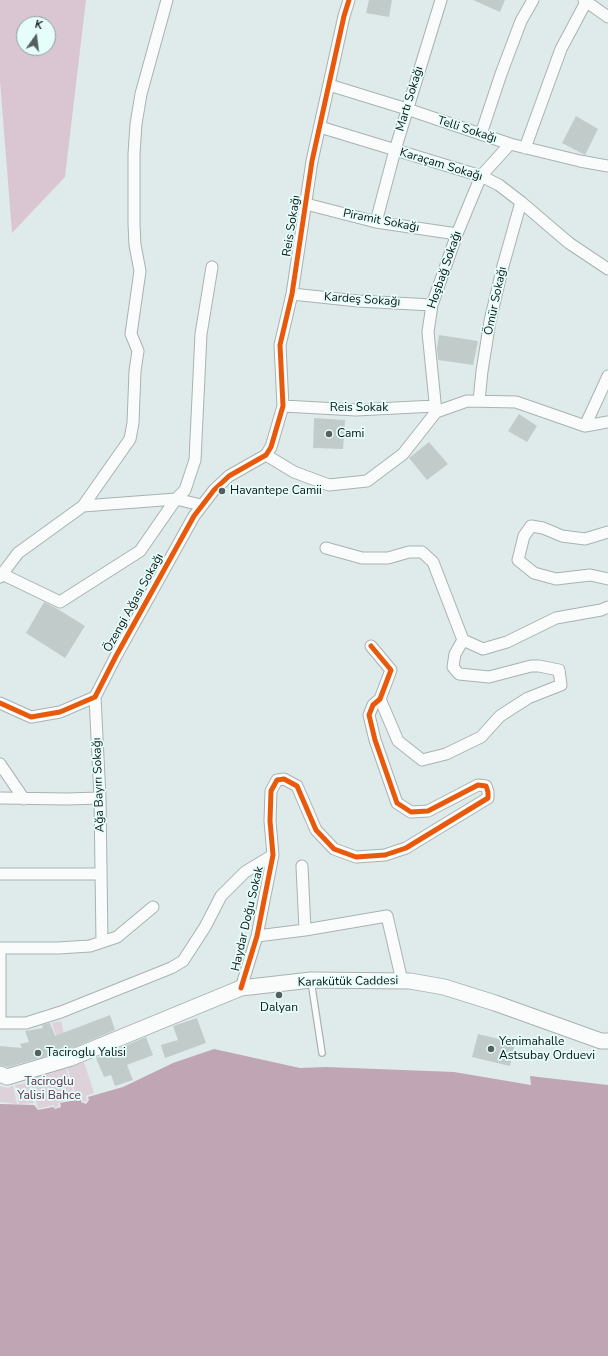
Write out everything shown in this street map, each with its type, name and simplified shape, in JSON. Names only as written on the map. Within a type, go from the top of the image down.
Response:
[{"type":"main road","name":"Karakütük Caddesi","points":[[0,1074],[7,1077],[71,1058],[242,988],[311,980],[410,981],[444,987],[495,1003],[601,1041],[608,1041]]},
{"type":"street","points":[[167,0],[141,94],[136,124],[134,154],[134,224],[135,245],[140,271],[132,334],[138,351],[135,371],[133,423],[130,439],[83,506],[18,553],[1,575],[60,602],[140,551],[176,499],[185,490],[195,460],[202,334],[212,267]]},
{"type":"street","name":"Reis Sokağı","points":[[266,455],[271,447],[283,406],[280,345],[292,294],[312,161],[349,0]]},
{"type":"street","name":"Martı Sokağı","points":[[376,222],[407,109],[442,0]]},
{"type":"street","points":[[481,134],[501,74],[519,28],[533,0]]},
{"type":"street","points":[[525,148],[561,50],[585,1],[608,17]]},
{"type":"street","name":"Telli Sokağı","points":[[329,85],[407,109],[510,144],[580,161],[608,166]]},
{"type":"street","name":"Karaçam Sokağı","points":[[320,127],[481,176],[499,185],[569,243],[608,269]]},
{"type":"street","name":"Hoşbağ Sokağı","points":[[435,409],[428,332],[432,305],[457,234],[481,176],[510,144]]},
{"type":"street","name":"Ömür Sokağı","points":[[479,401],[490,321],[502,266],[521,202]]},
{"type":"street","name":"Piramit Sokağı","points":[[306,204],[376,222],[457,234]]},
{"type":"street","name":"Kardeş Sokağı","points":[[292,294],[358,301],[432,305]]},
{"type":"street","points":[[586,426],[608,376]]},
{"type":"street","name":"Reis Sokak","points":[[283,406],[356,410],[435,409],[467,401],[516,402],[586,426]]},
{"type":"street","points":[[266,455],[294,472],[329,485],[367,481],[403,454],[435,409]]},
{"type":"street","points":[[586,426],[608,422]]},
{"type":"street","name":"Özengi Ağası Sokağı","points":[[94,697],[194,516],[214,490],[229,476],[266,455]]},
{"type":"street","points":[[83,506],[176,499],[202,505]]},
{"type":"street","points":[[608,532],[584,539],[562,536],[543,528],[531,526],[524,536],[518,560],[534,573],[556,579],[590,575],[608,579]]},
{"type":"street","points":[[326,548],[362,558],[388,558],[408,552],[422,552],[433,562],[463,640],[483,649],[506,642],[556,618],[602,610],[608,607]]},
{"type":"street","points":[[371,646],[391,670],[380,699],[398,741],[422,760],[446,754],[481,738],[500,716],[528,698],[561,685],[559,670],[539,666],[531,666],[489,677],[459,674],[453,667],[455,654],[463,640]]},
{"type":"street","points":[[0,703],[31,717],[60,712],[94,697]]},
{"type":"street","name":"Ağa Bayırı Sokağı","points":[[94,697],[100,798],[102,942]]},
{"type":"street","name":"Haydar Doğu Sokak","points":[[242,988],[257,936],[273,855],[270,821],[271,791],[277,780],[284,779],[296,786],[316,830],[334,849],[356,857],[385,855],[406,848],[488,798],[486,786],[478,785],[428,811],[411,812],[397,803],[375,740],[369,715],[373,705],[380,699]]},
{"type":"street","points":[[0,764],[24,799]]},
{"type":"street","points":[[0,798],[100,798]]},
{"type":"street","points":[[153,907],[117,937],[90,946],[58,948],[0,948],[0,1023],[26,1023],[61,1012],[170,968],[183,961],[205,927],[221,896],[246,872],[273,855]]},
{"type":"street","points":[[302,866],[305,930]]},
{"type":"street","points":[[0,874],[101,874]]},
{"type":"street","points":[[257,936],[305,930],[388,916],[402,981]]},
{"type":"lane","points":[[311,980],[322,1053]]},
{"type":"green space","points":[[61,1021],[64,1034],[56,1036],[52,1023]]},
{"type":"green space","points":[[84,1062],[94,1093],[86,1096],[87,1101],[83,1102],[82,1097],[77,1099],[67,1067]]},
{"type":"green space","name":"Taciroglu Yalisi Bahce","points":[[66,1068],[75,1097],[58,1103],[59,1106],[55,1108],[54,1105],[38,1109],[29,1078]]},
{"type":"green space","points":[[29,1083],[34,1103],[19,1104],[15,1085]]},
{"type":"green space","points":[[13,1085],[17,1104],[0,1102],[0,1086],[8,1088]]},
{"type":"shaded area","points":[[0,0],[86,0],[65,177],[12,233],[0,81]]},
{"type":"shaded area","points":[[214,1049],[300,1068],[326,1067],[454,1072],[531,1085],[530,1076],[608,1085],[608,1356],[0,1356],[0,1104],[34,1105],[38,1110],[53,1107],[55,1109],[61,1107],[60,1103],[81,1099],[81,1102],[86,1104],[89,1100],[88,1097],[123,1087],[173,1063]]},
{"type":"building","points":[[369,0],[392,0],[389,17],[366,13]]},
{"type":"building","points":[[473,0],[505,0],[500,12]]},
{"type":"building","points":[[576,116],[598,129],[585,155],[562,143]]},
{"type":"building","points":[[439,335],[478,341],[473,365],[438,360],[437,348]]},
{"type":"building","points":[[519,414],[537,426],[527,442],[508,431]]},
{"type":"building","name":"Cami","points":[[314,418],[345,420],[343,449],[313,448]]},
{"type":"building","points":[[429,442],[448,464],[427,480],[409,458]]},
{"type":"building","points":[[44,602],[85,626],[65,658],[26,633]]},
{"type":"building","points":[[110,1015],[115,1030],[68,1050],[8,1067],[0,1065],[0,1046],[22,1048],[20,1044],[29,1042],[25,1031],[43,1028],[42,1025],[50,1023],[55,1036]]},
{"type":"building","points":[[197,1018],[206,1043],[165,1058],[161,1045],[178,1040],[173,1026]]},
{"type":"building","points":[[478,1034],[515,1043],[510,1066],[472,1057]]},
{"type":"building","points":[[146,1037],[153,1055],[127,1065],[133,1080],[115,1086],[111,1075],[104,1077],[96,1058]]},
{"type":"cycle path","points":[[0,703],[31,717],[60,712],[95,697],[116,656],[194,516],[214,490],[229,476],[266,455],[271,447],[283,406],[280,345],[292,294],[312,161],[344,16],[349,0]]},
{"type":"cycle path","points":[[241,988],[257,936],[273,855],[270,821],[271,791],[277,780],[284,779],[297,786],[316,830],[334,849],[356,857],[385,855],[406,848],[488,798],[486,786],[478,785],[428,811],[411,812],[397,803],[375,740],[369,715],[373,705],[380,699],[391,670],[371,646]]},
{"type":"place","name":"Cami","points":[[329,434]]},
{"type":"place","name":"Havantepe Camii","points":[[222,491]]},
{"type":"place","name":"Dalyan","points":[[279,995]]},
{"type":"place","name":"Yenimahalle Astsubay Orduevi","points":[[491,1049]]},
{"type":"place","name":"Taciroglu Yalisi","points":[[38,1053]]}]
